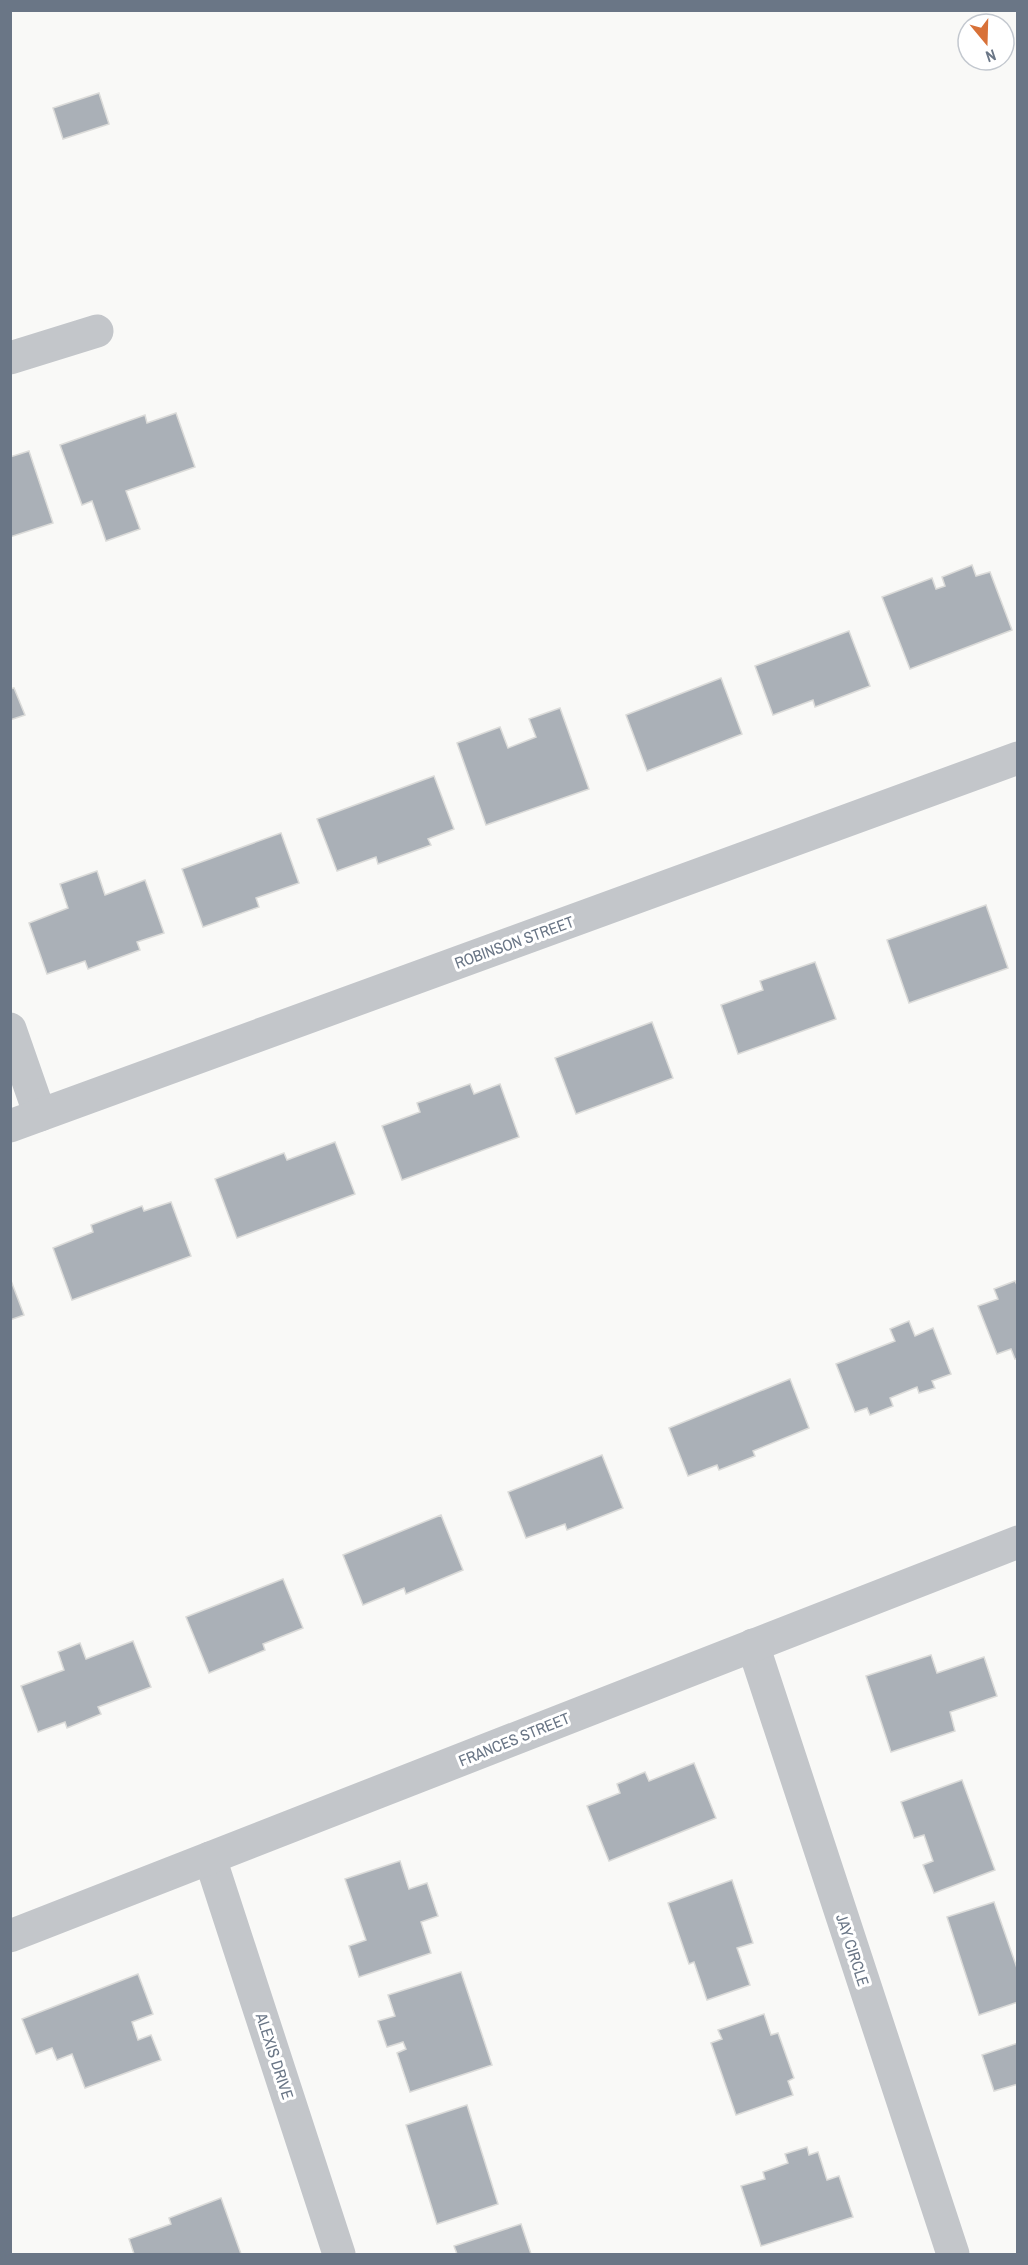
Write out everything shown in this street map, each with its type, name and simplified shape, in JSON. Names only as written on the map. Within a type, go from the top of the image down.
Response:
[{"type":"street","points":[[10,358],[97,331]]},
{"type":"street","name":"ROBINSON STREET","points":[[25,1120],[1017,758]]},
{"type":"street","points":[[10,1029],[25,1120]]},
{"type":"street","name":"FRANCES STREET","points":[[10,1936],[1017,1542]]},
{"type":"street","name":"JAY CIRCLE","points":[[753,1645],[953,2254]]},
{"type":"street","name":"ALEXIS DRIVE","points":[[210,1858],[339,2254]]},
{"type":"building","points":[[99,93],[109,124],[63,139],[53,108]]},
{"type":"building","points":[[176,413],[195,467],[126,491],[140,529],[106,541],[92,501],[82,505],[60,445],[145,415],[147,423]]},
{"type":"building","points":[[29,451],[53,523],[10,537],[10,457]]},
{"type":"building","points":[[972,565],[976,576],[990,572],[1012,630],[910,669],[882,597],[932,578],[936,589],[945,586],[942,577]]},
{"type":"building","points":[[849,631],[870,686],[815,707],[813,700],[773,715],[755,666]]},
{"type":"building","points":[[721,678],[742,734],[647,771],[626,715]]},
{"type":"building","points":[[14,688],[25,715],[10,720],[10,689]]},
{"type":"building","points":[[560,708],[589,789],[486,825],[457,743],[500,727],[508,748],[536,737],[529,719]]},
{"type":"building","points":[[434,776],[454,829],[428,839],[431,845],[378,864],[376,857],[337,871],[317,819]]},
{"type":"building","points":[[281,833],[299,883],[256,898],[259,907],[203,927],[182,869]]},
{"type":"building","points":[[97,871],[105,895],[145,880],[164,933],[137,942],[140,950],[88,969],[85,961],[47,974],[29,923],[68,908],[60,884]]},
{"type":"building","points":[[986,905],[1008,968],[909,1003],[887,940]]},
{"type":"building","points":[[815,962],[836,1019],[738,1054],[721,1005],[763,990],[760,981]]},
{"type":"building","points":[[652,1022],[673,1078],[576,1114],[555,1058]]},
{"type":"building","points":[[470,1084],[474,1094],[500,1084],[519,1137],[402,1180],[382,1126],[420,1112],[417,1103]]},
{"type":"building","points":[[335,1142],[355,1194],[237,1238],[215,1179],[284,1153],[287,1160]]},
{"type":"building","points":[[171,1202],[191,1256],[72,1300],[53,1248],[93,1232],[91,1225],[142,1206],[144,1211]]},
{"type":"building","points":[[10,1278],[24,1315],[10,1320]]},
{"type":"building","points":[[1015,1281],[1018,1287],[1018,1358],[1015,1359],[1011,1349],[997,1354],[978,1306],[998,1299],[994,1289]]},
{"type":"building","points":[[909,1321],[915,1336],[933,1328],[951,1374],[932,1381],[935,1388],[919,1393],[917,1387],[890,1398],[893,1406],[870,1415],[867,1408],[855,1412],[836,1364],[895,1341],[890,1329]]},
{"type":"building","points":[[790,1379],[809,1428],[753,1451],[755,1456],[719,1470],[717,1465],[688,1476],[669,1428]]},
{"type":"building","points":[[602,1455],[623,1508],[567,1530],[565,1524],[526,1538],[508,1492]]},
{"type":"building","points":[[441,1515],[463,1570],[406,1594],[404,1588],[363,1605],[343,1555]]},
{"type":"building","points":[[283,1579],[303,1628],[263,1644],[265,1650],[209,1673],[186,1617]]},
{"type":"building","points":[[133,1641],[151,1687],[98,1707],[101,1714],[67,1728],[65,1722],[38,1732],[21,1686],[64,1670],[58,1652],[80,1643],[86,1659]]},
{"type":"building","points":[[931,1655],[937,1673],[984,1657],[997,1696],[950,1712],[955,1731],[891,1752],[866,1676]]},
{"type":"building","points":[[694,1763],[716,1818],[609,1861],[587,1806],[620,1793],[617,1784],[645,1772],[649,1781]]},
{"type":"building","points":[[962,1780],[995,1870],[934,1893],[923,1865],[933,1861],[924,1835],[914,1838],[901,1802]]},
{"type":"building","points":[[400,1861],[409,1889],[427,1883],[438,1916],[421,1922],[431,1953],[359,1977],[349,1946],[366,1940],[345,1879]]},
{"type":"building","points":[[732,1880],[753,1943],[737,1948],[750,1985],[707,2000],[694,1962],[689,1964],[668,1903]]},
{"type":"building","points":[[994,1902],[1018,1971],[1018,2002],[979,2015],[947,1917]]},
{"type":"building","points":[[461,1972],[492,2065],[410,2092],[397,2053],[406,2049],[403,2042],[387,2047],[378,2021],[395,2016],[388,1995]]},
{"type":"building","points":[[138,1974],[153,2014],[132,2022],[138,2040],[151,2035],[161,2060],[85,2088],[72,2054],[57,2060],[52,2048],[36,2054],[22,2019]]},
{"type":"building","points":[[764,2014],[771,2035],[778,2033],[794,2078],[788,2081],[793,2095],[736,2115],[711,2043],[722,2039],[718,2030]]},
{"type":"building","points":[[1018,2043],[1018,2084],[994,2091],[982,2055]]},
{"type":"building","points":[[467,2105],[498,2204],[437,2224],[406,2125]]},
{"type":"building","points":[[807,2147],[809,2155],[818,2152],[827,2180],[839,2176],[853,2217],[761,2246],[741,2186],[765,2179],[763,2172],[788,2163],[785,2154]]},
{"type":"building","points":[[221,2198],[241,2254],[134,2254],[129,2239],[171,2224],[169,2218]]},
{"type":"building","points":[[521,2224],[531,2254],[457,2254],[454,2246]]}]
